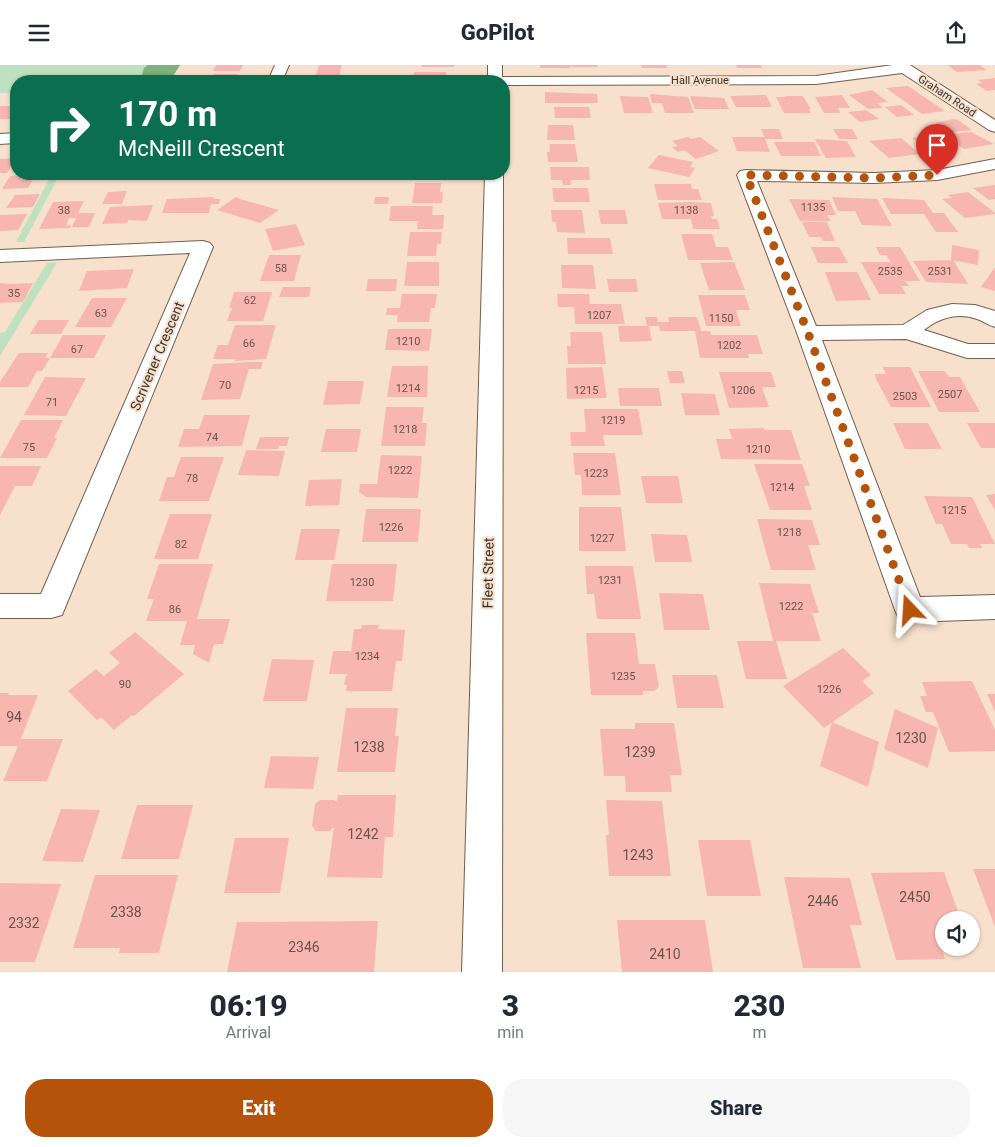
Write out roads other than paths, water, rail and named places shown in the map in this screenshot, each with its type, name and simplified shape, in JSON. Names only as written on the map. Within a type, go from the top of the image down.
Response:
[{"type":"street","points":[[696,65],[702,80]]},
{"type":"street","name":"Hall Avenue","points":[[510,81],[816,80],[902,66]]},
{"type":"street","name":"Graham Road","points":[[902,66],[995,127]]},
{"type":"street","points":[[995,164],[937,175],[874,178],[746,175],[808,333],[910,610],[995,607]]},
{"type":"street","name":"Fleet Street","points":[[482,972],[494,180]]},
{"type":"street","name":"Scrivener Crescent","points":[[0,256],[203,247],[51,606],[0,606]]},
{"type":"street","points":[[908,332],[936,313],[960,310],[990,316],[995,320]]},
{"type":"street","points":[[808,333],[908,332],[967,351],[995,351]]}]
